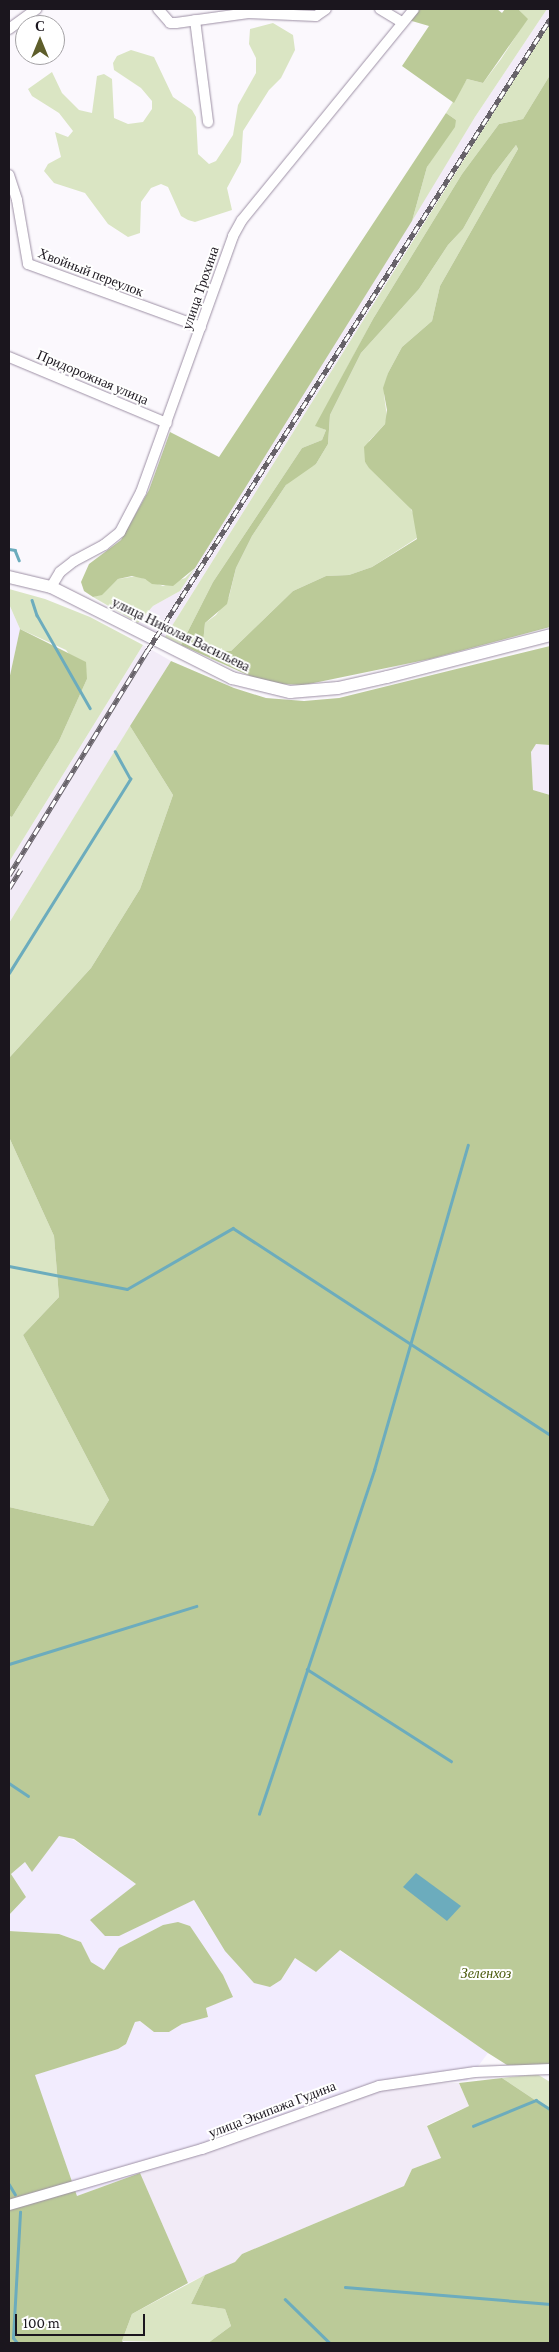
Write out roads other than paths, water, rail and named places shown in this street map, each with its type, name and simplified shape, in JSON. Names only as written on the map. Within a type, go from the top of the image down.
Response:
[{"type":"main road","name":"улица Николая Васильева","points":[[9,577],[51,587],[232,678],[290,692],[338,688],[550,635]]},
{"type":"street","points":[[9,29],[37,9]]},
{"type":"street","points":[[158,9],[170,23],[248,14],[316,16],[326,9]]},
{"type":"street","points":[[380,9],[402,22]]},
{"type":"street","name":"улица Трохина","points":[[51,587],[60,572],[74,561],[104,545],[120,532],[145,483],[233,236],[242,220],[413,10]]},
{"type":"street","points":[[194,20],[208,122]]},
{"type":"street","name":"Хвойный переулок","points":[[9,175],[17,200],[28,264],[201,327]]},
{"type":"street","name":"Придорожная улица","points":[[9,357],[167,423]]},
{"type":"street","name":"улица Экипажа Гудина","points":[[9,2205],[202,2149],[379,2086],[475,2072],[550,2069]]},
{"type":"water","points":[[416,1873],[461,1906],[447,1921],[403,1887]]},
{"type":"waterway","points":[[9,549],[15,550],[19,560]]},
{"type":"waterway","points":[[32,600],[37,615],[90,708]]},
{"type":"waterway","points":[[9,973],[130,779],[115,752]]},
{"type":"waterway","points":[[259,1814],[374,1470],[468,1145]]},
{"type":"waterway","points":[[9,1266],[127,1289],[233,1228],[550,1435]]},
{"type":"waterway","points":[[9,1664],[196,1606]]},
{"type":"waterway","points":[[307,1669],[451,1761]]},
{"type":"waterway","points":[[9,1783],[28,1796]]},
{"type":"waterway","points":[[473,2126],[536,2100],[550,2109]]},
{"type":"waterway","points":[[9,2184],[15,2194]]},
{"type":"waterway","points":[[17,2343],[13,2338],[20,2212]]},
{"type":"waterway","points":[[345,2287],[550,2304]]},
{"type":"waterway","points":[[285,2299],[330,2343]]},
{"type":"railway","points":[[9,875],[147,651],[550,19]]},
{"type":"railway","points":[[9,888],[21,869]]},
{"type":"park label","name":"Зеленхоз","points":[[486,1973]]}]
